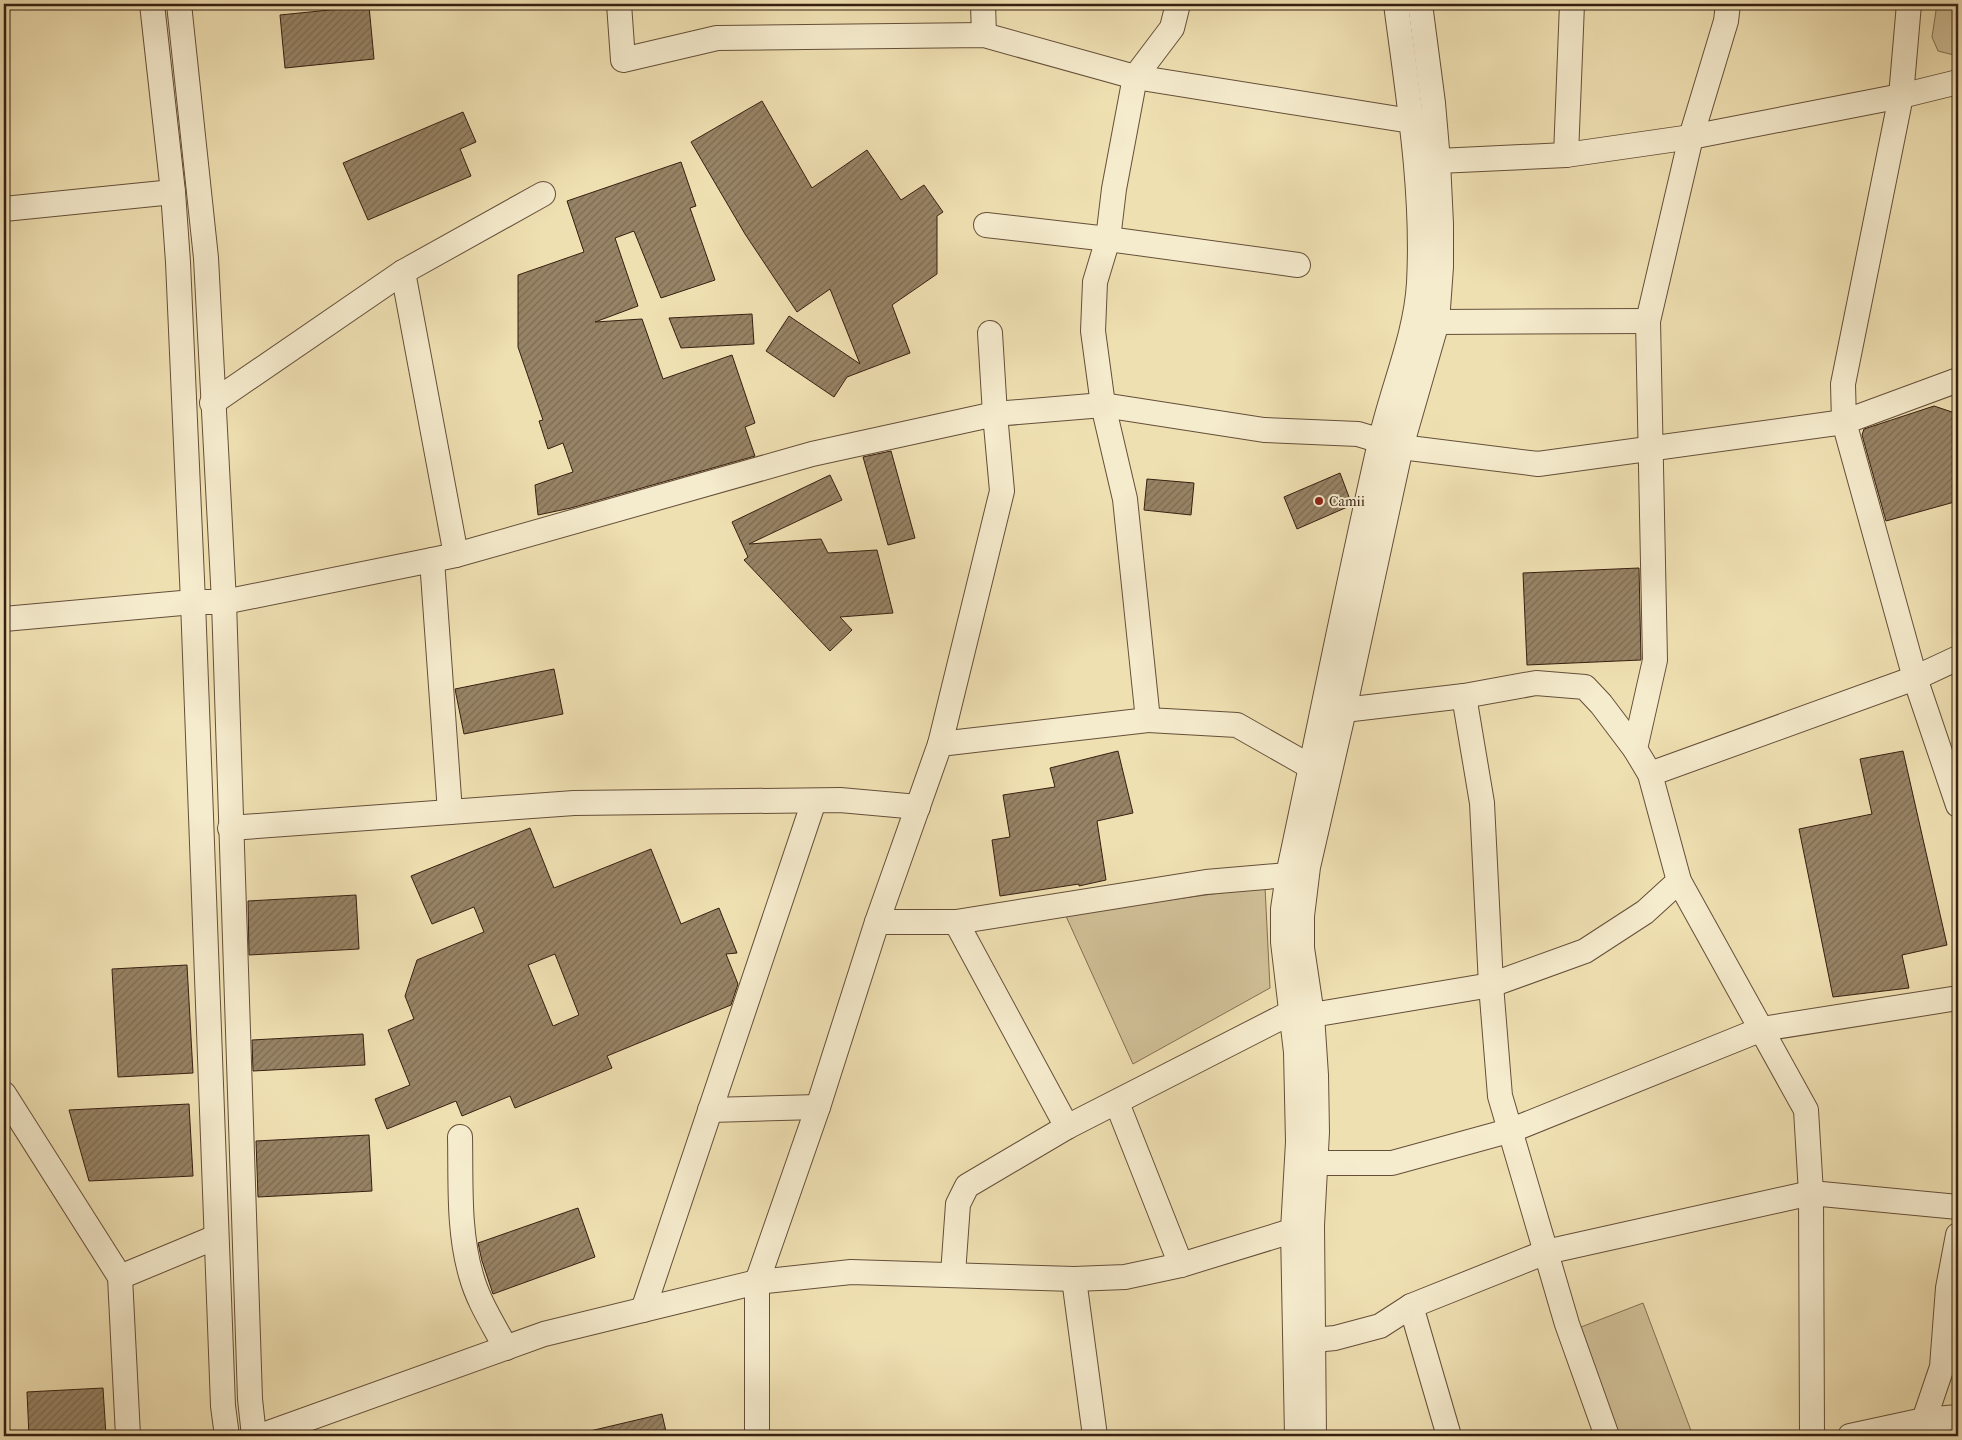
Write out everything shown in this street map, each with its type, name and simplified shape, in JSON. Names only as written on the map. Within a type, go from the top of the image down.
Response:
[{"type":"street","points":[[152,4],[173,192],[178,262],[193,602],[223,1406],[227,1436]]},
{"type":"street","points":[[179,4],[206,258],[212,403],[224,602],[250,1399],[254,1436]]},
{"type":"street","points":[[619,4],[623,60],[717,38],[984,36],[1136,77],[1411,121]]},
{"type":"street","points":[[983,4],[984,36]]},
{"type":"street","points":[[1148,720],[1124,499],[1103,405],[1093,331],[1095,282],[1108,239],[1114,189],[1136,77],[1172,28],[1178,4]]},
{"type":"street","points":[[1314,1436],[1314,1340],[1303,1228],[1298,1142],[1296,1052],[1302,1013],[1302,916],[1308,867],[1344,710],[1418,286],[1420,233],[1411,121],[1396,4]]},
{"type":"street","points":[[1297,1436],[1303,1228],[1316,1163],[1318,1132],[1316,1084],[1302,1013],[1284,942],[1283,909],[1288,875],[1311,767],[1390,444],[1436,322],[1441,250],[1438,161],[1433,103],[1420,4]]},
{"type":"street","points":[[1566,155],[1572,4]]},
{"type":"street","points":[[1635,749],[1655,660],[1649,450],[1648,321],[1691,137],[1726,21],[1728,4]]},
{"type":"street","points":[[1909,4],[1900,96],[1843,384],[1844,422],[1915,678],[1958,805]]},
{"type":"street","points":[[1438,161],[1566,155],[1691,137],[1900,96],[1958,82]]},
{"type":"street","points":[[4,209],[173,192]]},
{"type":"street","points":[[212,403],[403,272],[544,194]]},
{"type":"street","points":[[986,225],[1108,239],[1298,265]]},
{"type":"street","points":[[403,272],[456,554]]},
{"type":"street","points":[[1436,322],[1648,321]]},
{"type":"street","points":[[758,1436],[757,1282],[818,1106],[877,922],[940,744],[1002,491],[990,333]]},
{"type":"street","points":[[4,619],[193,602],[224,602],[432,560],[812,454],[995,414],[1103,405],[1264,430],[1358,434],[1390,444],[1538,464],[1844,422],[1958,380]]},
{"type":"street","points":[[432,560],[450,812]]},
{"type":"street","points":[[1650,774],[1915,678],[1958,658]]},
{"type":"street","points":[[1344,710],[1464,696],[1536,683],[1585,688],[1601,704],[1635,749],[1650,774],[1679,881],[1806,1110],[1811,1193],[1812,1436]]},
{"type":"street","points":[[1464,696],[1482,804],[1491,985],[1500,1096],[1512,1130],[1567,1324],[1607,1436]]},
{"type":"street","points":[[940,744],[1148,720],[1237,725],[1311,767]]},
{"type":"street","points":[[230,828],[574,803],[840,800],[918,807]]},
{"type":"street","points":[[643,1310],[814,801]]},
{"type":"street","points":[[877,922],[956,922],[1206,882],[1288,875]]},
{"type":"street","points":[[953,1274],[958,1204],[967,1186],[1067,1127],[1302,1013],[1491,985],[1585,951],[1645,912],[1679,881]]},
{"type":"street","points":[[956,922],[1067,1127]]},
{"type":"street","points":[[1316,1163],[1392,1163],[1512,1130],[1762,1030],[1958,998]]},
{"type":"street","points":[[4,1094],[120,1277],[128,1436]]},
{"type":"street","points":[[1117,1103],[1181,1265]]},
{"type":"street","points":[[710,1110],[818,1106]]},
{"type":"street","points":[[460,1137],[461,1200],[467,1258],[476,1290],[506,1348]]},
{"type":"street","points":[[1314,1340],[1335,1338],[1380,1326],[1411,1306],[1546,1252],[1811,1193],[1958,1207]]},
{"type":"street","points":[[260,1436],[544,1334],[757,1282],[851,1272],[1074,1279],[1125,1277],[1181,1265],[1303,1228]]},
{"type":"street","points":[[1924,1420],[1942,1367],[1948,1288],[1958,1235]]},
{"type":"street","points":[[120,1277],[216,1238]]},
{"type":"street","points":[[1074,1279],[1095,1436]]},
{"type":"street","points":[[1411,1306],[1449,1436]]},
{"type":"street","points":[[1850,1436],[1924,1420],[1958,1417]]},
{"type":"shaded area","points":[[1937,4],[1958,4],[1958,56],[1938,51],[1932,37]]},
{"type":"shaded area","points":[[1265,887],[1270,988],[1133,1064],[1065,914]]},
{"type":"shaded area","points":[[1643,1303],[1693,1436],[1617,1436],[1581,1327]]},
{"type":"building","points":[[369,6],[374,59],[285,68],[280,15]]},
{"type":"building","points":[[762,101],[812,188],[867,150],[901,200],[924,185],[943,212],[937,216],[937,274],[892,305],[910,353],[847,377],[834,397],[766,351],[789,316],[860,364],[830,289],[797,312],[745,234],[691,142]]},
{"type":"building","points":[[463,112],[476,142],[460,149],[471,176],[368,220],[343,163]]},
{"type":"building","points":[[681,162],[696,206],[690,208],[715,280],[661,298],[634,231],[615,238],[638,306],[595,322],[642,319],[663,379],[732,355],[755,423],[745,427],[755,456],[571,508],[538,515],[535,485],[573,472],[563,443],[548,449],[539,421],[543,420],[518,347],[518,275],[584,252],[567,201]]},
{"type":"building","points":[[752,314],[754,344],[681,348],[669,318]]},
{"type":"building","points":[[1934,406],[1958,414],[1958,501],[1886,521],[1862,435],[1864,429]]},
{"type":"building","points":[[891,451],[915,538],[888,545],[863,457]]},
{"type":"building","name":"Camii","points":[[1340,473],[1352,505],[1297,529],[1284,497]]},
{"type":"building","points":[[830,475],[842,500],[749,544],[821,539],[828,553],[877,550],[893,613],[840,617],[852,630],[830,651],[744,560],[748,557],[732,522]]},
{"type":"building","points":[[1147,479],[1194,483],[1191,515],[1144,510]]},
{"type":"building","points":[[1639,568],[1641,660],[1527,665],[1523,573]]},
{"type":"building","points":[[554,669],[563,714],[464,734],[455,689]]},
{"type":"building","points":[[1118,751],[1133,813],[1097,821],[1106,880],[1079,886],[1079,884],[1000,896],[992,840],[1010,837],[1003,795],[1055,787],[1050,768]]},
{"type":"building","points":[[1903,751],[1947,945],[1902,955],[1909,988],[1833,997],[1799,829],[1872,814],[1860,759]]},
{"type":"building","points":[[530,828],[554,888],[651,849],[681,924],[719,908],[737,953],[726,954],[738,984],[731,1005],[607,1056],[612,1068],[515,1108],[510,1096],[462,1116],[456,1101],[387,1129],[375,1099],[410,1085],[388,1030],[414,1019],[405,996],[417,960],[484,932],[474,907],[432,924],[411,876]],"holes":[[[555,954],[579,1015],[553,1026],[528,965]]]},
{"type":"building","points":[[356,895],[359,949],[249,955],[248,901]]},
{"type":"building","points":[[187,965],[193,1073],[118,1077],[112,969]]},
{"type":"building","points":[[363,1034],[365,1065],[253,1071],[252,1040]]},
{"type":"building","points":[[189,1104],[193,1176],[89,1181],[69,1110]]},
{"type":"building","points":[[369,1135],[372,1191],[258,1197],[256,1141]]},
{"type":"building","points":[[578,1208],[595,1257],[493,1294],[478,1243]]},
{"type":"building","points":[[103,1388],[106,1436],[29,1436],[27,1392]]},
{"type":"building","points":[[662,1414],[667,1436],[591,1436],[590,1431]]},
{"type":"place","name":"Camii","points":[[1319,501]]}]
